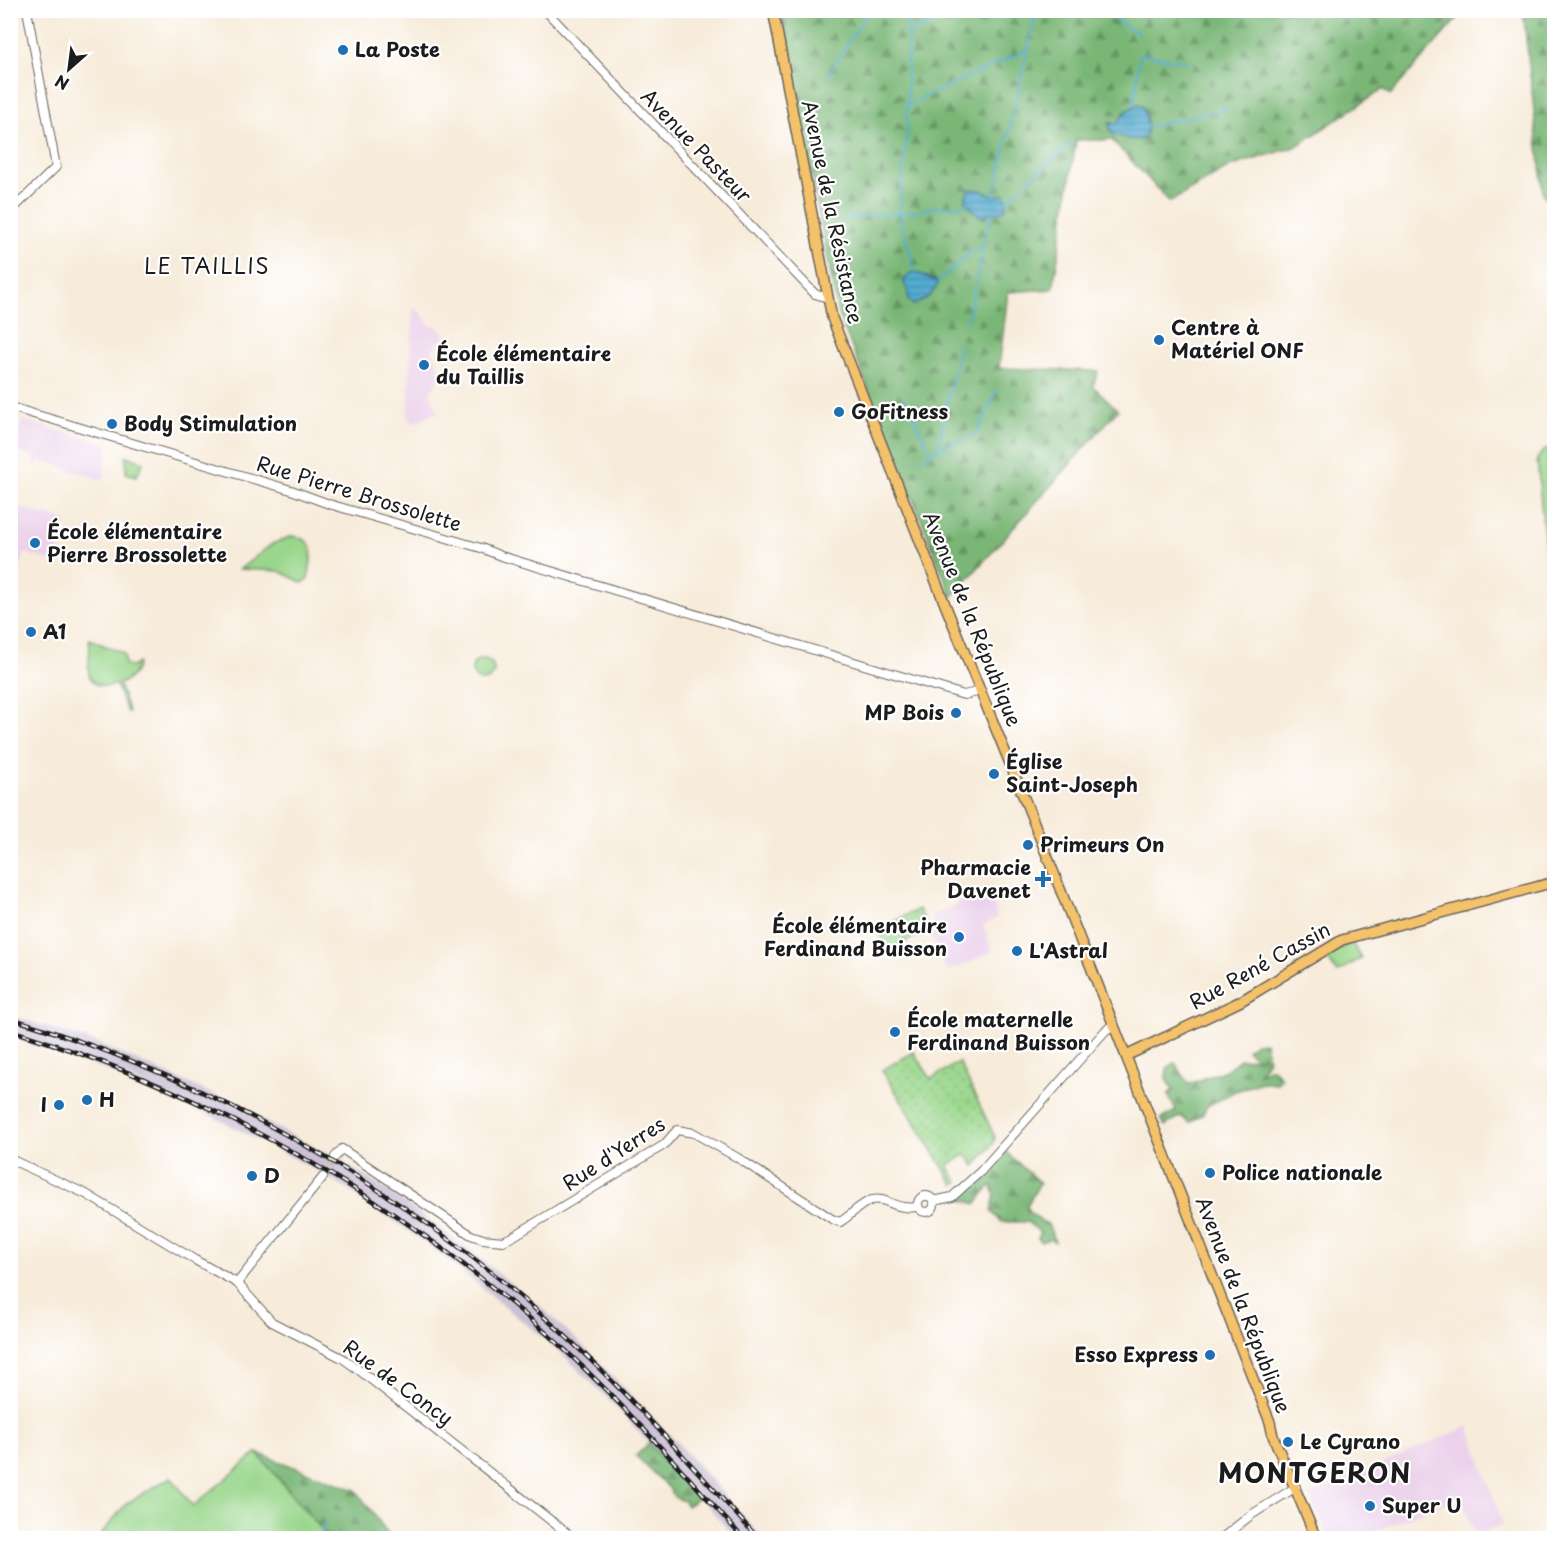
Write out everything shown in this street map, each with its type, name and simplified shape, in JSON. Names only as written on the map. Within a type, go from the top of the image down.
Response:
[{"type":"main road","name":"Avenue de la Résistance","points":[[773,10],[832,318],[871,416]]},
{"type":"main road","name":"Avenue de la République","points":[[871,416],[1114,1024],[1270,1422],[1273,1436],[1316,1539]]},
{"type":"main road","name":"Rue René Cassin","points":[[1126,1056],[1241,1001],[1342,940],[1554,882]]},
{"type":"street","points":[[10,212],[56,167],[27,10]]},
{"type":"street","name":"Avenue Pasteur","points":[[545,10],[815,294],[828,298]]},
{"type":"street","name":"Rue Pierre Brossolette","points":[[10,407],[964,695],[981,691]]},
{"type":"street","name":"Rue d'Yerres","points":[[335,1157],[342,1149],[459,1228],[483,1239],[503,1241],[664,1144],[677,1130],[694,1133],[738,1158],[832,1220],[840,1222],[864,1203],[872,1200],[880,1199],[905,1208],[918,1207],[920,1200],[924,1197],[933,1201],[956,1194],[981,1171],[1105,1031],[1114,1024]]},
{"type":"street","name":"Rue de Concy","points":[[10,1159],[86,1194],[237,1283],[272,1322],[342,1358],[359,1370],[573,1539]]},
{"type":"street","points":[[237,1283],[323,1177]]},
{"type":"street","points":[[1222,1539],[1251,1515],[1296,1487]]},
{"type":"shaded area","name":"École élémentaire du Taillis","points":[[413,309],[423,314],[427,323],[432,327],[435,325],[446,335],[432,350],[442,375],[430,393],[438,412],[413,423],[408,417]]},
{"type":"shaded area","points":[[22,420],[108,444],[104,480],[39,460],[37,465],[34,464],[36,458],[11,450]]},
{"type":"shaded area","name":"École élémentaire Pierre Brossolette","points":[[16,506],[67,521],[54,562],[25,553],[17,574],[11,571],[11,533]]},
{"type":"shaded area","name":"École élémentaire Ferdinand Buisson","points":[[988,890],[993,898],[997,918],[983,925],[992,952],[948,972],[928,929],[935,925],[931,916]]},
{"type":"shaded area","points":[[10,1015],[94,1042],[222,1098],[340,1161],[387,1190],[463,1245],[541,1307],[589,1352],[676,1441],[763,1538],[735,1538],[693,1489],[684,1483],[617,1408],[559,1351],[434,1249],[372,1205],[316,1170],[208,1114],[131,1079],[11,1037]]},
{"type":"shaded area","points":[[1469,1426],[1503,1524],[1476,1535],[1460,1497],[1357,1538],[1328,1538],[1310,1495]]},
{"type":"green space","points":[[781,11],[1464,11],[1390,95],[1383,89],[1295,147],[1229,167],[1170,202],[1112,140],[1076,140],[1053,289],[1008,292],[999,368],[1098,371],[1093,386],[1118,410],[952,597],[838,313]]},
{"type":"green space","points":[[1523,11],[1554,11],[1554,221],[1543,192]]},
{"type":"green space","points":[[1554,447],[1554,647],[1537,459],[1543,451]]},
{"type":"green space","points":[[126,456],[143,462],[137,476],[126,473]]},
{"type":"green space","points":[[292,536],[307,541],[312,551],[308,579],[303,583],[279,571],[240,569],[272,544]]},
{"type":"green space","points":[[89,639],[123,653],[125,664],[129,667],[138,663],[132,676],[119,684],[129,712],[127,712],[116,685],[103,686],[90,679]]},
{"type":"green space","points":[[483,659],[491,662],[494,670],[491,678],[483,681],[475,678],[472,670],[475,662]]},
{"type":"green space","points":[[919,909],[929,930],[891,949],[875,930]]},
{"type":"green space","points":[[1352,942],[1361,958],[1337,973],[1326,956]]},
{"type":"green space","points":[[1265,1042],[1268,1060],[1259,1073],[1272,1068],[1281,1077],[1277,1083],[1262,1082],[1233,1092],[1207,1106],[1203,1114],[1189,1123],[1181,1116],[1165,1126],[1161,1119],[1176,1111],[1168,1095],[1173,1090],[1166,1079],[1167,1068],[1175,1063],[1189,1084],[1226,1070],[1240,1059],[1257,1058],[1247,1050],[1256,1043]]},
{"type":"green space","points":[[914,1052],[931,1079],[959,1062],[995,1137],[994,1143],[975,1166],[966,1154],[948,1166],[958,1182],[954,1185],[882,1070]]},
{"type":"green space","points":[[1005,1151],[1040,1183],[1027,1205],[1028,1211],[1048,1224],[1055,1242],[1050,1239],[1041,1242],[1038,1238],[1041,1233],[1027,1222],[1002,1222],[991,1211],[995,1195],[992,1186],[976,1204],[959,1199],[979,1183]]},
{"type":"green space","points":[[649,1443],[697,1499],[687,1506],[684,1501],[673,1496],[670,1489],[636,1456]]},
{"type":"green space","points":[[257,1453],[329,1538],[98,1538],[127,1503],[171,1477],[193,1506]]},
{"type":"green space","points":[[257,1453],[356,1490],[391,1538],[329,1538]]},
{"type":"water","points":[[1138,104],[1142,105],[1147,123],[1147,132],[1143,140],[1129,139],[1111,133],[1109,123],[1117,123],[1125,112]]},
{"type":"water","points":[[970,189],[981,190],[994,196],[1005,194],[1007,202],[1005,210],[997,213],[989,212],[985,218],[981,217],[966,203],[966,196]]},
{"type":"water","points":[[915,272],[938,282],[935,290],[929,296],[913,305],[908,300],[908,292],[903,281]]},
{"type":"waterway","points":[[827,76],[869,10]]},
{"type":"waterway","points":[[908,10],[907,133],[899,212],[915,272]]},
{"type":"waterway","points":[[931,24],[937,10]]},
{"type":"waterway","points":[[994,196],[1037,10]]},
{"type":"waterway","points":[[1099,10],[1139,34]]},
{"type":"waterway","points":[[907,34],[956,13]]},
{"type":"waterway","points":[[907,105],[1027,50]]},
{"type":"waterway","points":[[1134,105],[1140,54],[1187,62]]},
{"type":"waterway","points":[[1148,127],[1226,108]]},
{"type":"waterway","points":[[1028,181],[1072,143]]},
{"type":"waterway","points":[[1007,200],[1025,184]]},
{"type":"waterway","points":[[921,211],[928,208],[961,206],[966,203]]},
{"type":"waterway","points":[[845,218],[917,211]]},
{"type":"waterway","points":[[967,321],[981,261],[981,250],[993,212]]},
{"type":"waterway","points":[[938,282],[974,249],[981,250]]},
{"type":"waterway","points":[[937,450],[960,344]]},
{"type":"waterway","points":[[970,436],[978,431],[997,390]]},
{"type":"waterway","points":[[905,399],[931,453]]},
{"type":"waterway","points":[[922,459],[964,438]]},
{"type":"waterway","points":[[320,1538],[325,1523]]},
{"type":"tunnel","points":[[323,1177],[335,1157]]},
{"type":"railway","points":[[10,1018],[84,1043],[157,1072],[229,1105],[298,1141],[365,1182],[430,1226],[492,1273],[579,1349],[658,1428],[758,1538]]},
{"type":"railway","points":[[10,1030],[87,1056],[161,1086],[234,1121],[306,1159],[374,1201],[441,1247],[504,1297],[588,1372],[656,1442],[743,1538]]},
{"type":"place","name":"La Poste","points":[[343,50]]},
{"type":"place","name":"Centre à Matériel ONF","points":[[1159,340]]},
{"type":"place","name":"École élémentaire du Taillis","points":[[424,365]]},
{"type":"place","name":"GoFitness","points":[[839,412]]},
{"type":"place","name":"Body Stimulation","points":[[112,424]]},
{"type":"place","name":"École élémentaire Pierre Brossolette","points":[[35,543]]},
{"type":"place","name":"A1","points":[[31,632]]},
{"type":"place","name":"MP Bois","points":[[956,713]]},
{"type":"place","name":"Église Saint-Joseph","points":[[994,774]]},
{"type":"place","name":"Primeurs On","points":[[1028,845]]},
{"type":"place","name":"Pharmacie Davenet","points":[[1043,879]]},
{"type":"place","name":"École élémentaire Ferdinand Buisson","points":[[959,937]]},
{"type":"place","name":"L'Astral","points":[[1017,951]]},
{"type":"place","name":"École maternelle Ferdinand Buisson","points":[[895,1032]]},
{"type":"place","name":"H","points":[[87,1100]]},
{"type":"place","name":"I","points":[[59,1105]]},
{"type":"place","name":"Police nationale","points":[[1210,1173]]},
{"type":"place","name":"D","points":[[252,1176]]},
{"type":"place","name":"Esso Express","points":[[1210,1355]]},
{"type":"place","name":"Le Cyrano","points":[[1288,1442]]},
{"type":"place","name":"Super U","points":[[1370,1506]]},
{"type":"district","name":"LE TAILLIS","points":[[207,267]]},
{"type":"district","name":"MONTGERON","points":[[1315,1474]]}]
